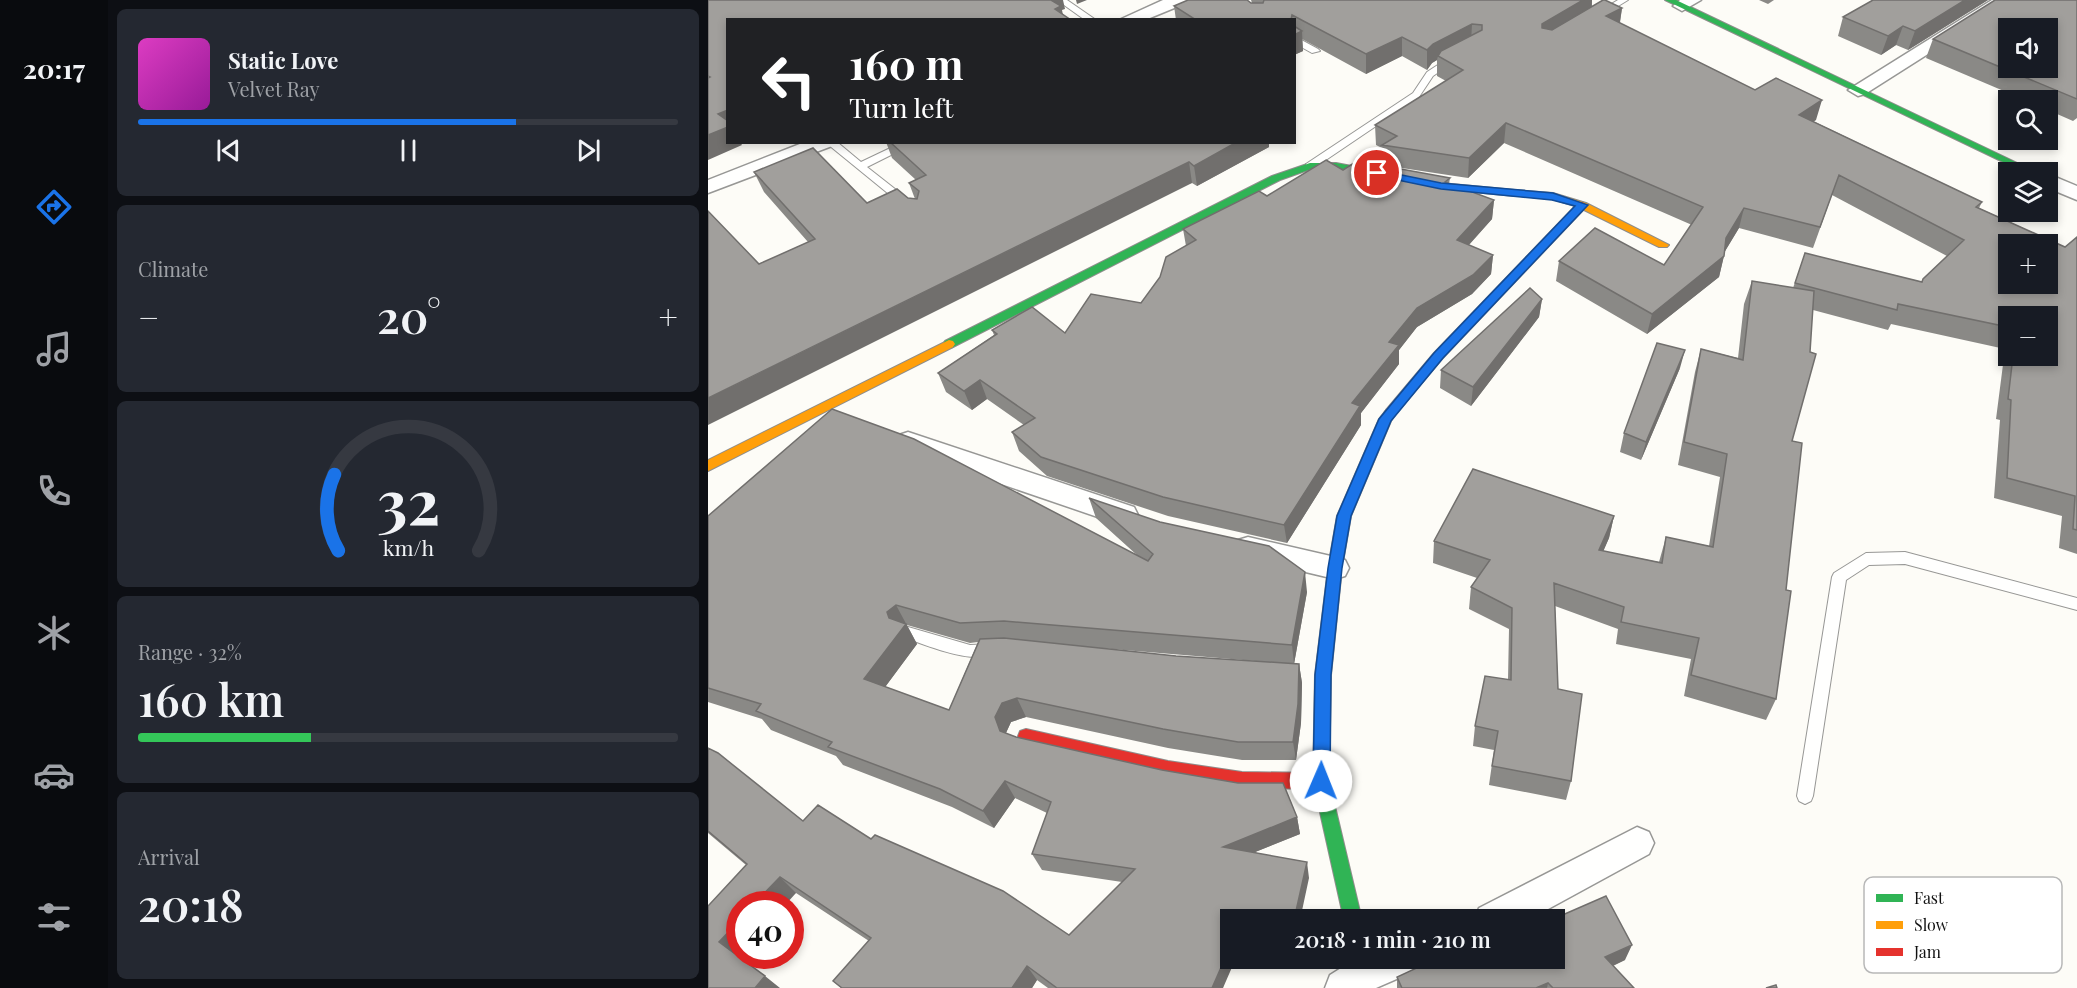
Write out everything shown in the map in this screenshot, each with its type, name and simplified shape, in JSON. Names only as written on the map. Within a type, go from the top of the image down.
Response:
[{"type":"street","points":[[1133,18],[1178,0]]},
{"type":"street","points":[[1858,90],[2004,0]]},
{"type":"street","points":[[1681,2],[2010,162]]},
{"type":"street","points":[[708,187],[820,144]]},
{"type":"street","points":[[708,466],[1276,178],[1310,166],[1336,166],[1441,186],[1553,196],[1582,205],[1663,245]]},
{"type":"street","points":[[2058,185],[2077,194]]},
{"type":"street","points":[[1350,909],[1321,781],[1317,675],[1344,516],[1385,419],[1438,356],[1582,205]]},
{"type":"street","points":[[822,408],[852,421]]},
{"type":"street","points":[[883,434],[1144,521]]},
{"type":"street","points":[[1222,542],[1335,568]]},
{"type":"street","points":[[1026,736],[1168,768],[1242,780],[1321,781]]},
{"type":"street","points":[[1512,909],[1637,843]]},
{"type":"street","points":[[1360,977],[1378,969]]},
{"type":"lane","points":[[1061,0],[1089,18]]},
{"type":"lane","points":[[1594,17],[1624,0]]},
{"type":"lane","points":[[1296,40],[1315,51]]},
{"type":"lane","points":[[1310,166],[1416,95],[1436,67],[1465,52]]},
{"type":"lane","points":[[832,144],[912,208]]},
{"type":"lane","points":[[860,166],[908,144]]},
{"type":"lane","points":[[1805,796],[1839,577],[1866,560],[1905,558],[2077,604]]},
{"type":"lane","points":[[908,633],[969,651],[1002,649]]},
{"type":"building","points":[[708,0],[1051,0],[1061,6],[1055,9],[1068,18],[726,18],[726,111],[718,114],[726,120],[726,128],[708,135],[708,78],[710,77],[708,76]]},
{"type":"building","points":[[1188,0],[1247,0],[1251,3],[1263,3],[1264,0],[1583,0],[1542,24],[1542,28],[1552,30],[1605,0],[1622,8],[1606,16],[1755,90],[1776,78],[1822,100],[1799,115],[1982,202],[1976,207],[1998,217],[1998,222],[2009,222],[2036,234],[1998,234],[1998,294],[2058,294],[2058,244],[2065,247],[2077,237],[2077,530],[2073,529],[2075,496],[2007,478],[2011,400],[2008,399],[2012,366],[2058,366],[2058,306],[1998,306],[1998,325],[1898,304],[1897,310],[1795,283],[1805,253],[1922,282],[1964,240],[1839,175],[1820,227],[1744,208],[1726,238],[1724,256],[1652,314],[1559,261],[1595,228],[1664,265],[1703,207],[1506,123],[1469,158],[1382,145],[1397,136],[1375,125],[1463,70],[1438,56],[1441,51],[1482,30],[1482,25],[1472,24],[1433,44],[1427,50],[1402,37],[1366,54],[1292,15],[1291,18],[1193,18],[1174,6]]},
{"type":"building","points":[[1873,0],[1965,0],[1915,31],[1903,26],[1888,36],[1843,17]]},
{"type":"building","points":[[1995,0],[2077,0],[2077,99],[2027,78],[2058,78],[2058,18],[1998,18],[1998,66],[1933,39]]},
{"type":"building","points":[[892,144],[1233,144],[1194,166],[1189,162],[708,398],[708,211],[759,264],[815,239],[754,172],[813,148],[867,203],[897,189],[908,198],[917,199],[919,191],[909,183],[926,175]]},
{"type":"building","points":[[1326,160],[1343,170],[1357,161],[1450,178],[1445,182],[1494,200],[1457,240],[1493,255],[1473,275],[1417,308],[1389,342],[1399,345],[1352,403],[1360,406],[1284,525],[1163,497],[1041,457],[1012,432],[1035,418],[980,380],[964,391],[938,373],[997,334],[992,330],[1032,307],[1065,333],[1091,294],[1141,303],[1160,277],[1166,257],[1196,240],[1183,229],[1259,191],[1267,196]]},
{"type":"building","points":[[1752,281],[1814,291],[1810,352],[1816,354],[1792,441],[1802,443],[1786,590],[1791,591],[1776,699],[1691,675],[1699,638],[1621,622],[1624,607],[1554,583],[1558,689],[1582,694],[1571,781],[1492,766],[1498,731],[1475,726],[1485,676],[1511,680],[1512,608],[1471,587],[1490,560],[1434,541],[1473,469],[1614,516],[1599,550],[1662,563],[1666,537],[1713,547],[1727,454],[1684,442],[1701,349],[1743,360]]},
{"type":"building","points":[[1530,288],[1542,299],[1473,387],[1441,370]]},
{"type":"building","points":[[1657,343],[1685,350],[1646,442],[1624,433]]},
{"type":"building","points":[[832,409],[914,439],[1148,561],[1153,554],[1089,498],[1160,522],[1269,546],[1305,572],[1292,645],[1004,621],[960,623],[896,605],[887,612],[889,618],[906,624],[864,679],[949,710],[980,639],[1004,638],[1176,656],[1299,664],[1298,704],[1293,742],[1238,742],[1163,729],[1017,698],[1002,703],[995,717],[1000,731],[1016,737],[1162,770],[1238,783],[1283,783],[1297,817],[1223,847],[1307,862],[1296,909],[1220,909],[1220,969],[1212,988],[1057,988],[1027,966],[1012,988],[842,988],[833,981],[871,938],[780,877],[767,891],[726,891],[726,935],[719,942],[726,947],[726,969],[756,969],[765,976],[755,988],[708,988],[708,906],[747,864],[708,831],[708,748],[718,753],[803,821],[818,805],[871,839],[875,835],[1003,891],[1069,935],[1135,869],[1032,854],[1051,802],[1005,781],[983,811],[940,789],[828,747],[832,742],[756,711],[761,704],[708,688],[708,516]]},
{"type":"building","points":[[1606,896],[1632,945],[1605,957],[1634,988],[1553,988],[1548,983],[1536,988],[1402,988],[1397,977],[1414,969],[1565,969],[1565,914]]},
{"type":"traffic: fast","points":[[1669,0],[2010,162]]},
{"type":"traffic: fast","points":[[949,344],[1276,178],[1310,166],[1336,166],[1441,186],[1515,193]]},
{"type":"traffic: fast","points":[[1350,909],[1321,781],[1323,675],[1335,568],[1344,516],[1385,419],[1390,413]]},
{"type":"traffic: slow","points":[[1515,193],[1553,196],[1582,205],[1663,245]]},
{"type":"traffic: slow","points":[[708,466],[949,344]]},
{"type":"traffic: jam","points":[[1390,413],[1438,356],[1582,205]]},
{"type":"traffic: jam","points":[[1026,736],[1168,768],[1242,780],[1321,781]]},
{"type":"route","points":[[1321,781],[1323,675],[1335,568],[1344,516],[1385,419],[1438,356],[1582,205],[1553,196],[1441,186],[1377,173]]}]
